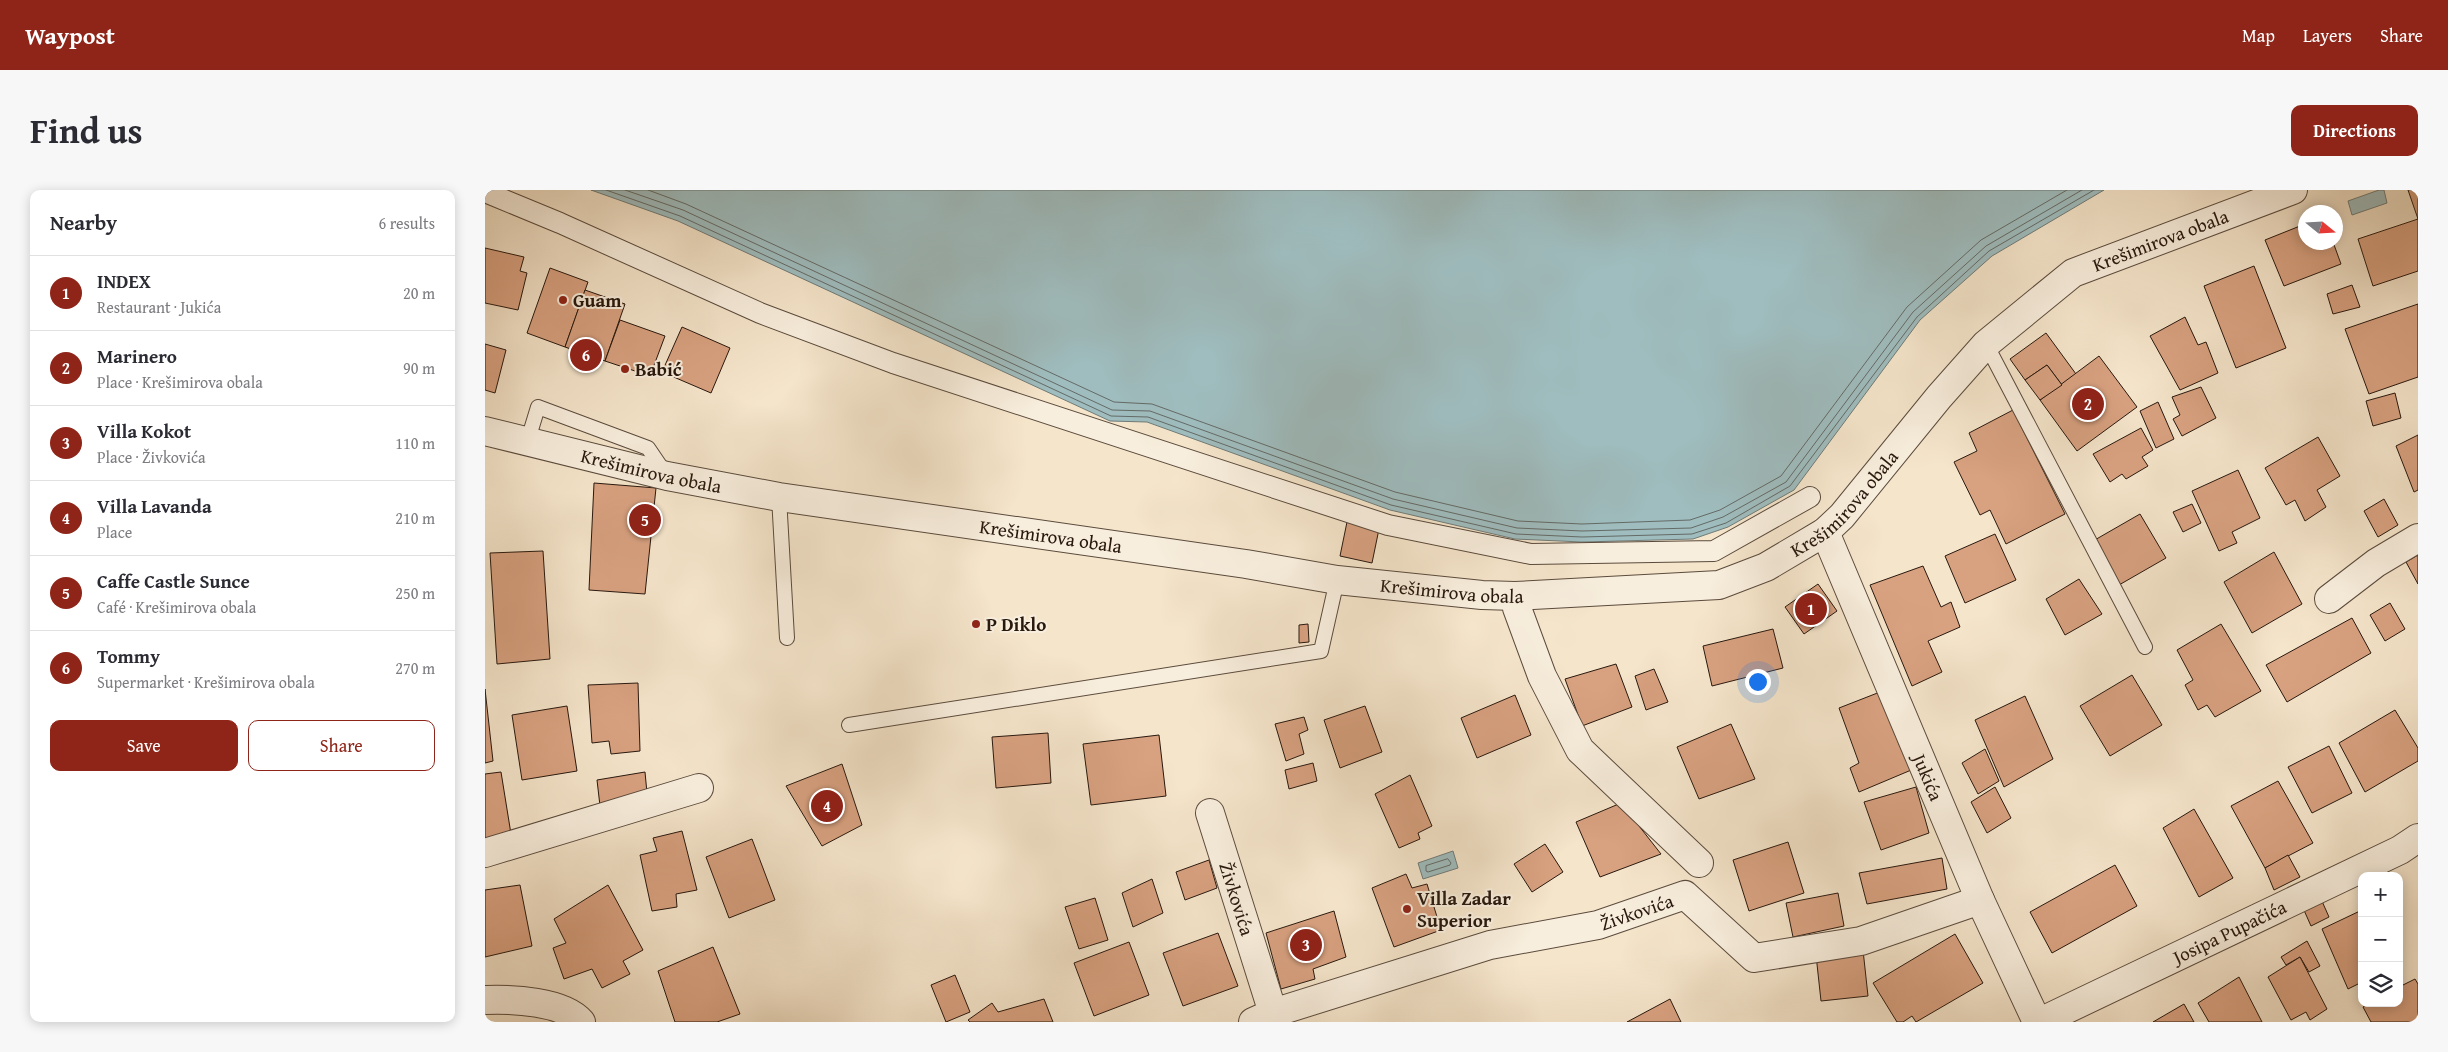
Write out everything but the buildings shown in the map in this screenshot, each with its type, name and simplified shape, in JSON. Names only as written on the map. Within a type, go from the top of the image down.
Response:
[{"type":"street","name":"Krešimirova obala","points":[[485,431],[527,443],[667,476],[779,497],[1237,563],[1337,580],[1515,596],[1719,585],[1766,567],[1825,532],[1842,516],[1939,397],[1986,344],[2073,273],[2293,190]]},
{"type":"street","points":[[485,192],[560,223],[760,313],[893,363],[1388,525],[1531,554],[1713,551],[1810,497]]},
{"type":"street","name":"Jukića","points":[[1825,532],[1980,900],[2038,1022]]},
{"type":"street","points":[[2329,599],[2376,562],[2418,538]]},
{"type":"street","points":[[1515,596],[1517,608],[1542,676],[1580,750],[1699,863]]},
{"type":"street","points":[[485,853],[699,788]]},
{"type":"street","name":"Živkovića","points":[[1210,814],[1263,1018],[1490,945],[1598,925],[1685,895],[1755,958],[1861,941],[1980,900]]},
{"type":"street","name":"Josipa Pupačića","points":[[2038,1022],[2400,850],[2418,838]]},
{"type":"street","points":[[485,1000],[522,999],[574,1014],[581,1022]]},
{"type":"lane","points":[[1986,344],[2145,647]]},
{"type":"lane","points":[[527,443],[538,407],[648,448],[667,476]]},
{"type":"lane","points":[[779,497],[787,638]]},
{"type":"lane","points":[[849,725],[1321,651],[1337,580]]},
{"type":"water","points":[[591,190],[2104,190],[1992,256],[1920,320],[1794,490],[1728,527],[1693,539],[1582,542],[1515,539],[1390,510],[1147,422],[1110,421],[678,221]]},
{"type":"water","points":[[2384,190],[2387,203],[2352,215],[2348,201]]},
{"type":"water","points":[[1453,851],[1458,868],[1423,879],[1418,863]]},
{"type":"place","name":"Guam","points":[[563,300]]},
{"type":"place","name":"Tommy","points":[[586,355]]},
{"type":"place","name":"Babić","points":[[625,369]]},
{"type":"place","name":"Marinero","points":[[2088,404]]},
{"type":"place","name":"Caffe Castle Sunce","points":[[645,520]]},
{"type":"place","name":"INDEX","points":[[1811,609]]},
{"type":"place","name":"P Diklo","points":[[976,624]]},
{"type":"place","name":"Villa Lavanda","points":[[827,806]]},
{"type":"place","name":"Villa Zadar Superior","points":[[1407,909]]},
{"type":"place","name":"Villa Kokot","points":[[1306,945]]}]
